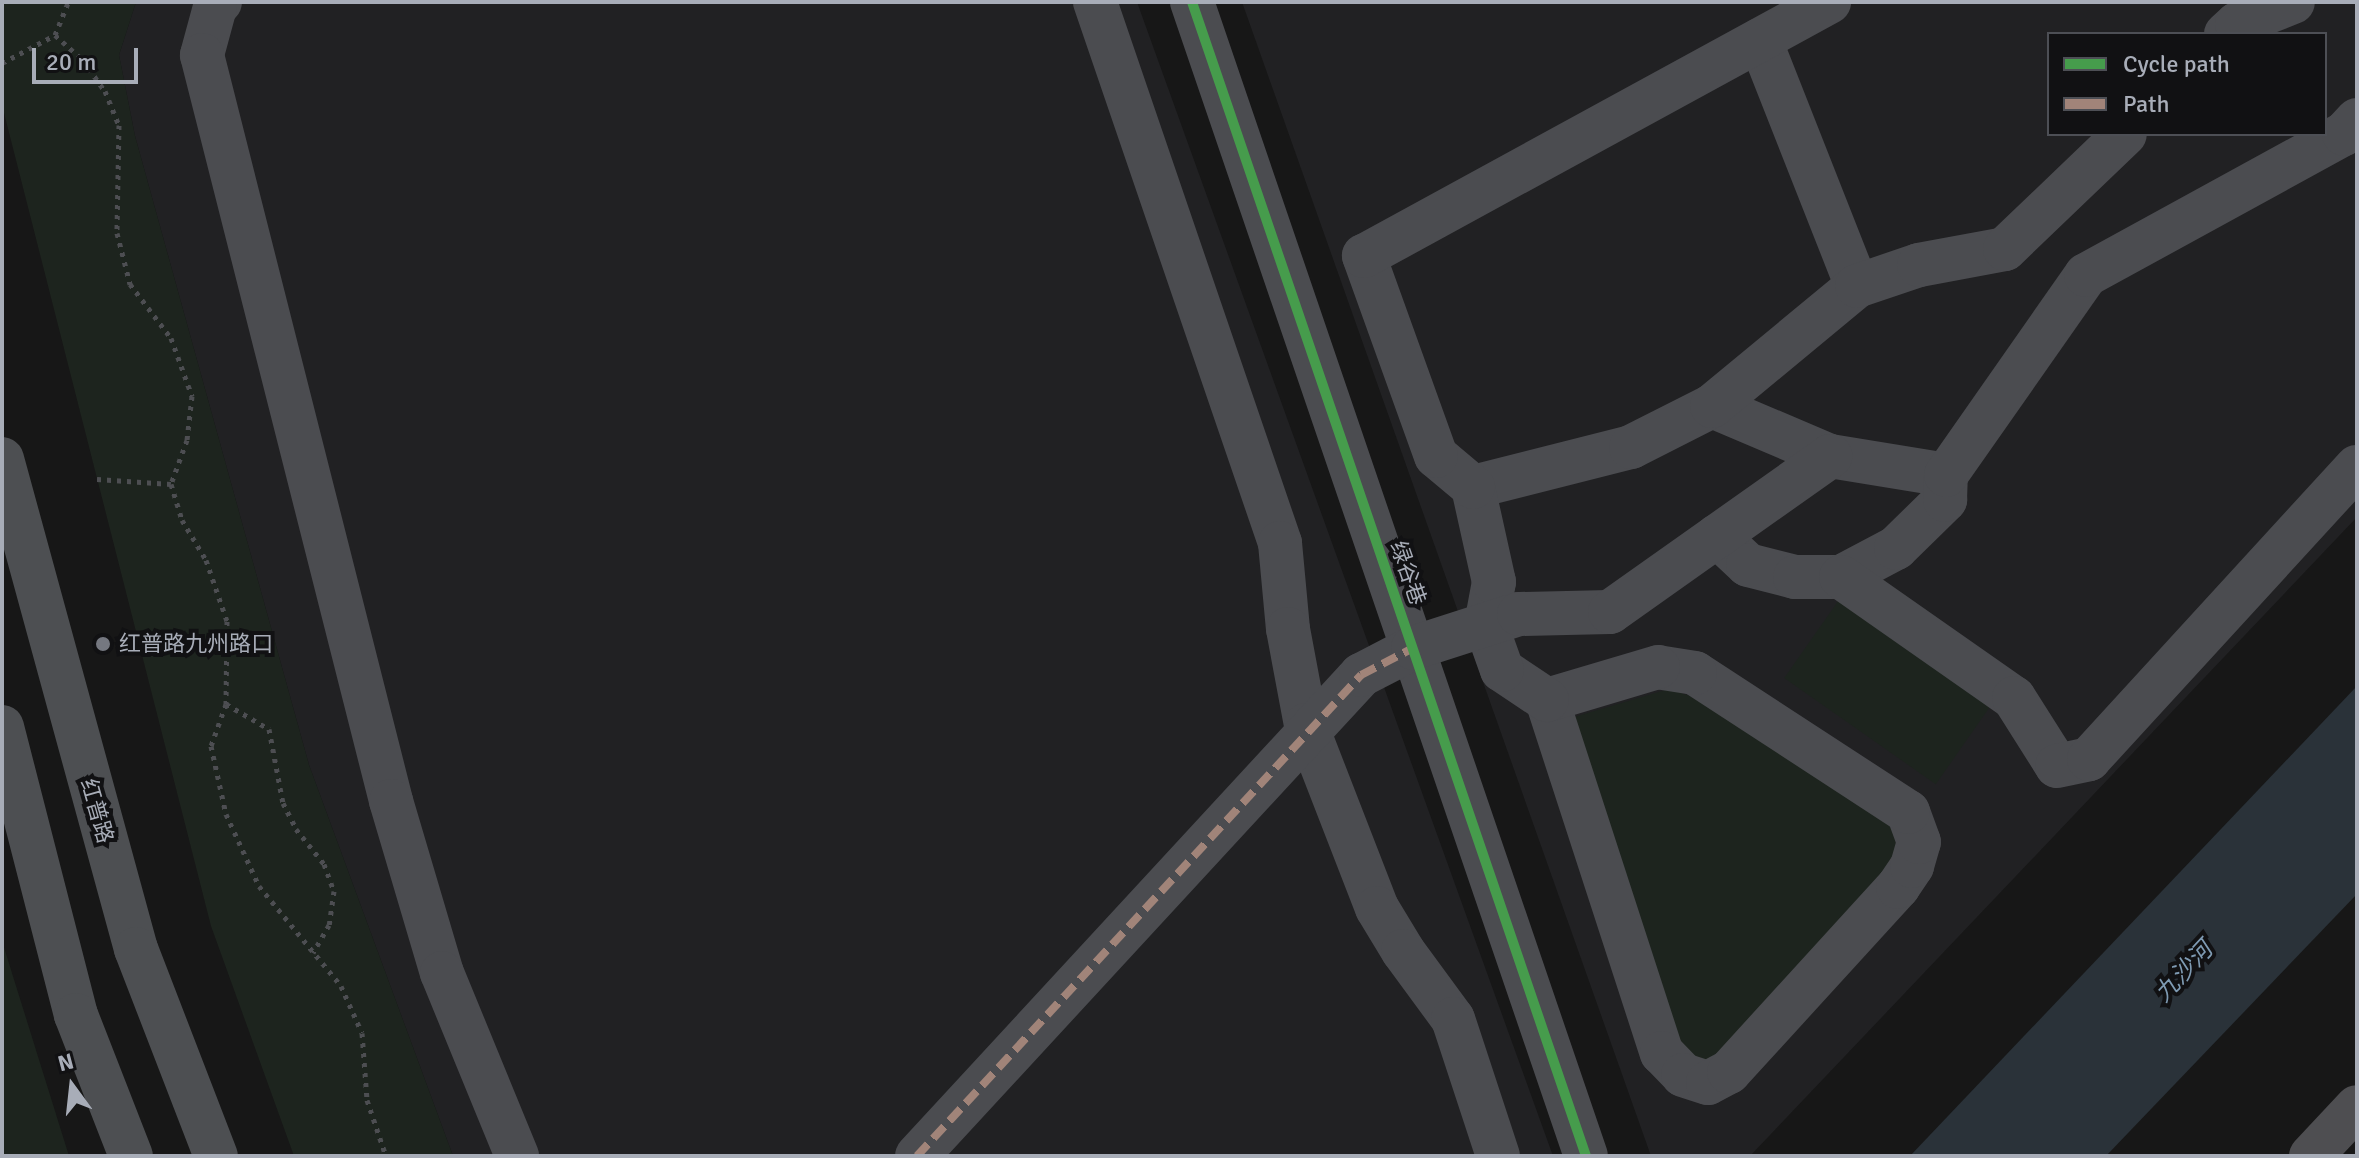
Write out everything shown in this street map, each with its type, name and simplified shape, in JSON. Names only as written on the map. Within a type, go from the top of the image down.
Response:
[{"type":"highway","points":[[2311,1156],[2357,1107]]},
{"type":"main road","name":"红普路","points":[[2,459],[136,949],[216,1156]]},
{"type":"main road","points":[[2,727],[76,1015],[131,1156]]},
{"type":"street","points":[[220,2],[215,7],[202,55],[391,801],[442,973],[517,1156]]},
{"type":"street","points":[[1095,2],[1280,543],[1288,629],[1309,731],[1377,908],[1403,951],[1453,1019],[1498,1156]]},
{"type":"street","name":"绿谷巷","points":[[1192,2],[1586,1156]]},
{"type":"street","points":[[1547,700],[1658,667],[1695,673],[1908,812],[1919,842],[1912,866],[1898,887],[1729,1072],[1708,1083],[1683,1075],[1662,1053],[1547,700],[1502,670],[1486,625],[1494,582],[1473,487],[1436,456],[1364,256],[1829,2]]},
{"type":"street","points":[[2228,32],[2237,24],[2293,2]]},
{"type":"street","points":[[1760,40],[1857,286]]},
{"type":"street","points":[[1717,536],[1748,565],[1795,577],[1841,577],[1896,548],[1945,500],[1946,475],[2086,275],[2344,134],[2357,120]]},
{"type":"street","points":[[1473,487],[1631,447],[1712,406],[1857,286],[1919,265],[2005,249],[2123,136]]},
{"type":"street","points":[[1712,406],[1830,456],[1946,475]]},
{"type":"street","points":[[917,1156],[1361,675],[1413,648],[1519,614],[1610,612],[1830,456]]},
{"type":"street","points":[[1841,577],[2014,698],[2057,766],[2089,759],[2357,467]]},
{"type":"path","points":[[2,63],[55,35],[68,2]]},
{"type":"path","points":[[55,35],[83,60],[105,91],[119,125],[117,233],[130,284],[171,338],[192,396],[187,440],[171,484],[182,520],[206,560],[227,621],[226,704],[211,746],[226,814],[259,886],[341,986],[362,1033],[367,1100],[386,1156]]},
{"type":"path","points":[[97,479],[171,484]]},
{"type":"path","points":[[226,704],[269,729],[283,803],[296,829],[324,864],[334,891],[329,925],[313,953]]},
{"type":"shaded area","points":[[3,2],[136,2],[119,55],[135,136],[309,765],[453,1156],[294,1156],[211,926],[2,105]]},
{"type":"shaded area","points":[[136,2],[1137,2],[1553,1156],[453,1156],[309,765],[135,136],[119,55]]},
{"type":"shaded area","points":[[1242,2],[2357,2],[2357,517],[1750,1156],[1651,1156]]},
{"type":"shaded area","points":[[1841,597],[1993,703],[1936,784],[1784,678]]},
{"type":"shaded area","points":[[1669,689],[1699,699],[1890,821],[1896,843],[1893,868],[1727,1051],[1708,1061],[1687,1064],[1574,717]]},
{"type":"shaded area","points":[[2,941],[69,1156],[2,1156]]},
{"type":"water","name":"九沙河","points":[[2357,686],[2357,894],[2106,1156],[1910,1156]]},
{"type":"marked path","points":[[917,1156],[1361,675],[1413,648]]},
{"type":"cycle path","points":[[1192,2],[1586,1156]]},
{"type":"place","name":"红普路九州路口","points":[[103,644]]}]
